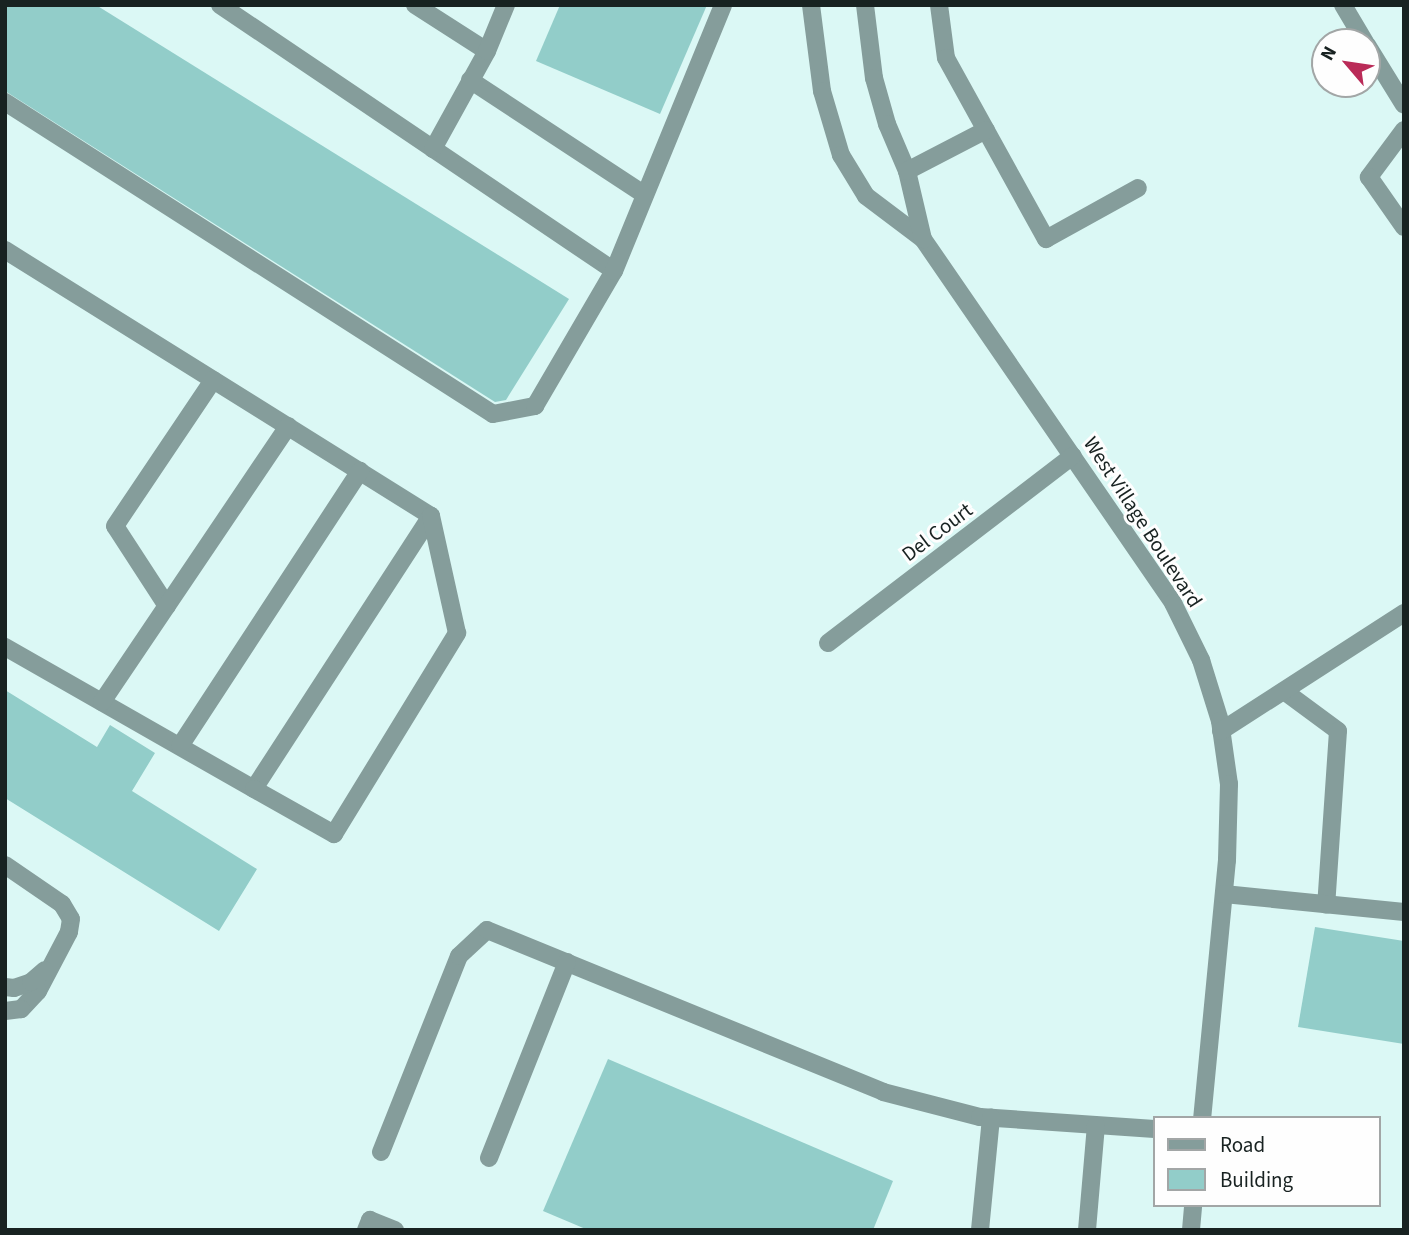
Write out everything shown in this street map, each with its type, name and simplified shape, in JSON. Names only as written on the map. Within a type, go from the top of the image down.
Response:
[{"type":"street","points":[[220,5],[614,271]]},
{"type":"street","points":[[415,5],[486,51]]},
{"type":"street","points":[[433,149],[486,51],[506,5]]},
{"type":"street","points":[[5,102],[494,414],[535,406],[614,271],[723,5]]},
{"type":"street","name":"West Village Boulevard","points":[[811,5],[822,91],[841,155],[866,196],[923,239],[1173,603],[1201,660],[1221,732],[1229,784],[1224,894],[1202,1116]]},
{"type":"street","name":"West Village Boulevard","points":[[865,5],[874,78],[887,124],[907,171],[923,239]]},
{"type":"street","points":[[939,5],[946,58],[1045,239],[1138,188]]},
{"type":"street","points":[[1343,5],[1357,28]]},
{"type":"street","points":[[1381,67],[1404,105]]},
{"type":"street","points":[[471,80],[645,195]]},
{"type":"street","points":[[907,171],[986,130]]},
{"type":"street","points":[[1404,130],[1369,177],[1404,227]]},
{"type":"street","points":[[5,250],[431,516],[457,633],[334,834],[5,647]]},
{"type":"street","points":[[167,606],[116,526],[213,380]]},
{"type":"street","points":[[102,702],[288,426]]},
{"type":"street","name":"Del Court","points":[[828,643],[1073,456]]},
{"type":"street","points":[[180,747],[360,471]]},
{"type":"street","points":[[254,789],[431,516]]},
{"type":"street","points":[[1221,732],[1404,613]]},
{"type":"street","points":[[1283,691],[1338,731],[1326,905]]},
{"type":"street","points":[[5,865],[62,904],[71,919],[69,932],[38,991],[21,1009],[5,1011]]},
{"type":"street","points":[[1224,894],[1404,912]]},
{"type":"street","points":[[381,1152],[459,956],[487,930],[883,1093],[991,1118],[1154,1129]]},
{"type":"street","points":[[5,987],[14,988],[31,982],[54,962]]},
{"type":"street","points":[[489,1158],[567,962]]},
{"type":"street","points":[[980,1230],[991,1118]]},
{"type":"street","points":[[1087,1230],[1097,1125]]},
{"type":"street","points":[[1191,1230],[1193,1207]]},
{"type":"street","points":[[366,1230],[370,1220],[396,1230]]},
{"type":"building","points":[[5,5],[96,5],[569,299],[506,400],[495,402],[5,91]]},
{"type":"building","points":[[560,5],[707,5],[660,114],[536,61]]},
{"type":"building","points":[[5,690],[97,747],[110,725],[155,753],[132,791],[257,869],[219,931],[5,798]]},
{"type":"building","points":[[1315,927],[1404,941],[1404,1044],[1298,1027]]},
{"type":"building","points":[[608,1059],[893,1181],[873,1230],[588,1230],[543,1211]]}]
